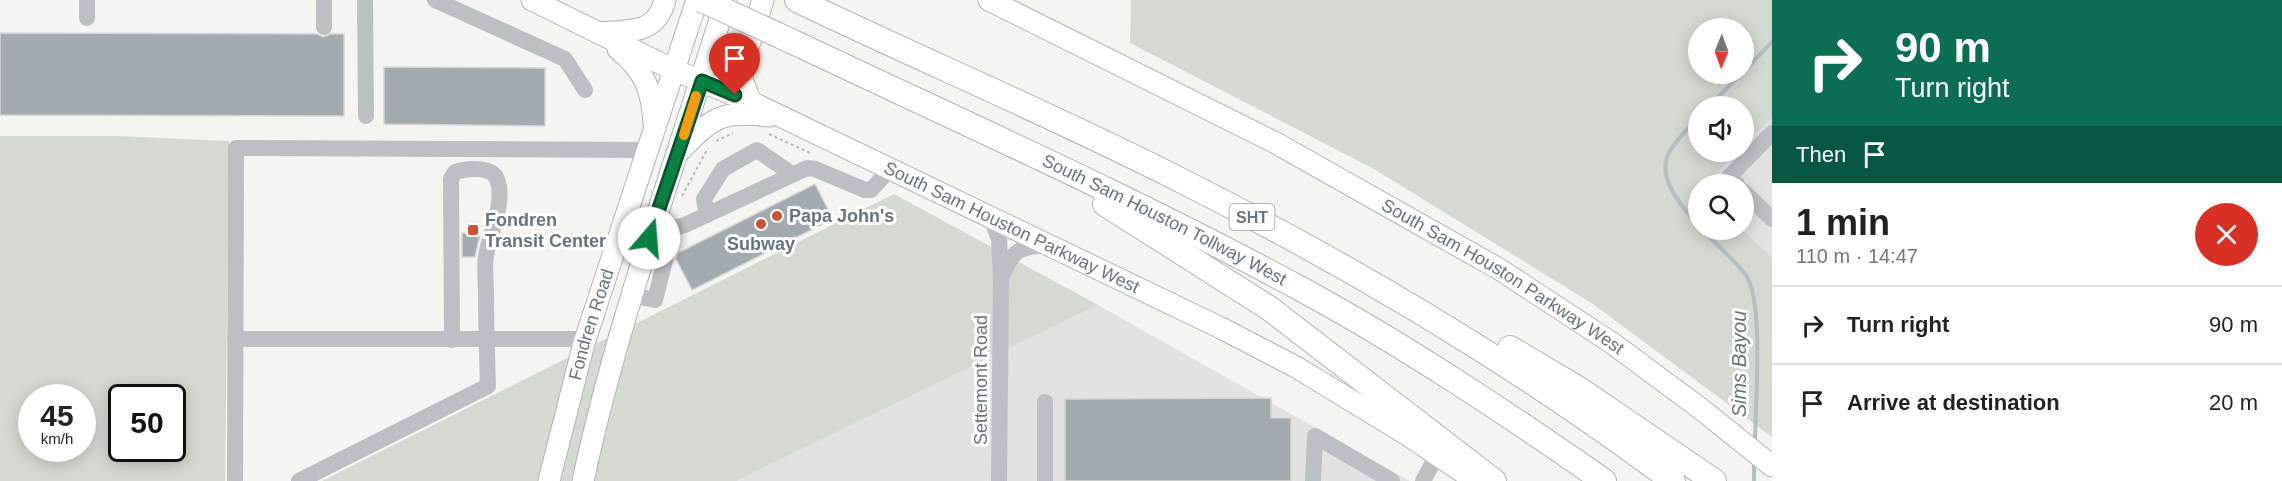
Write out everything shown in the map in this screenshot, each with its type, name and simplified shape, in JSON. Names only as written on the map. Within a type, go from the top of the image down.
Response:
[{"type":"highway","name":"South Sam Houston Tollway West","points":[[702,0],[995,136],[1203,237],[1304,290],[1445,375],[1604,481]]},
{"type":"highway","name":"SHT","points":[[800,1],[1100,140],[1269,226],[1467,339],[1604,430],[1673,481]]},
{"type":"highway","points":[[995,136],[1269,308],[1494,481]]},
{"type":"highway","points":[[1269,226],[1449,315],[1509,348],[1579,389],[1706,475]]},
{"type":"main road","name":"South Sam Houston Parkway West","points":[[532,0],[674,70],[752,102],[990,218],[1160,297],[1296,367],[1476,481]]},
{"type":"main road","points":[[599,33],[645,28],[656,21],[665,0]]},
{"type":"main road","name":"Fondren Road","points":[[549,481],[584,343],[697,0]]},
{"type":"main road","name":"Fondren Road","points":[[583,481],[613,353],[631,295],[665,224],[677,155],[726,0]]},
{"type":"main road","points":[[752,102],[742,80],[742,67],[763,0]]},
{"type":"main road","name":"South Sam Houston Parkway West","points":[[1000,2],[1274,142],[1498,269],[1612,343],[1701,409],[1772,466]]},
{"type":"main road","points":[[599,33],[635,63],[645,81],[653,112],[654,128]]},
{"type":"main road","points":[[677,155],[699,131],[722,116],[750,113],[782,117]]},
{"type":"main road","points":[[584,343],[613,353]]},
{"type":"street","points":[[87,0],[87,18]]},
{"type":"street","points":[[324,0],[324,27]]},
{"type":"street","points":[[365,0],[366,116]]},
{"type":"street","points":[[435,0],[565,59],[585,90]]},
{"type":"street","points":[[1732,174],[1772,133]]},
{"type":"street","points":[[234,481],[236,148],[647,150]]},
{"type":"street","points":[[485,149],[485,170]]},
{"type":"street","points":[[707,215],[704,199],[723,170],[756,150],[792,174]]},
{"type":"street","points":[[665,224],[707,215],[807,168],[815,169],[865,190],[871,190],[890,169]]},
{"type":"street","points":[[299,481],[488,386],[486,257],[498,209],[498,182],[496,176],[485,170],[462,169],[455,172],[451,179],[452,340]]},
{"type":"street","points":[[1754,202],[1772,219]]},
{"type":"street","name":"Settemont Road","points":[[990,218],[999,239],[1001,279],[999,481]]},
{"type":"street","name":"Settemont Road","points":[[1001,279],[1013,253],[1029,246],[1048,245]]},
{"type":"street","points":[[235,339],[574,339],[584,343]]},
{"type":"street","points":[[1045,402],[1045,481]]},
{"type":"street","points":[[1313,481],[1315,436],[1392,481]]},
{"type":"street","points":[[1424,481],[1437,455]]},
{"type":"path","points":[[665,224],[711,143],[741,130]]},
{"type":"path","points":[[762,131],[816,156]]},
{"type":"shaded area","points":[[1131,0],[1772,0],[1772,118],[1754,136],[1754,96],[1688,96],[1688,162],[1728,162],[1715,174],[1688,174],[1688,240],[1754,240],[1772,257],[1772,437],[1593,304],[1374,169],[1130,43]]},
{"type":"shaded area","points":[[1772,118],[1772,257],[1754,240],[1754,174],[1715,174],[1728,162],[1754,162],[1754,136]]},
{"type":"shaded area","points":[[0,136],[117,136],[229,141],[225,481],[0,481]]},
{"type":"shaded area","points":[[894,194],[1098,305],[736,481],[322,481]]},
{"type":"shaded area","points":[[1098,305],[1410,481],[736,481]]},
{"type":"building","points":[[0,33],[317,34],[323,37],[331,34],[344,34],[344,116],[0,115]]},
{"type":"building","points":[[384,67],[545,68],[545,126],[384,124]]},
{"type":"building","points":[[815,184],[833,219],[692,290],[676,259],[678,253]]},
{"type":"building","points":[[462,233],[480,234],[475,257],[462,257]]},
{"type":"building","points":[[1271,398],[1271,418],[1291,418],[1291,481],[1065,481],[1065,399]]},
{"type":"waterway","name":"Sims Bayou","points":[[1754,61],[1772,42]]},
{"type":"waterway","name":"Sims Bayou","points":[[1719,96],[1731,84]]},
{"type":"waterway","name":"Sims Bayou","points":[[1688,129],[1674,145],[1666,164],[1666,173],[1673,193],[1688,214]]},
{"type":"waterway","name":"Sims Bayou","points":[[1712,240],[1747,277],[1752,291],[1757,333],[1755,444]]},
{"type":"waterway","name":"Sims Bayou","points":[[1754,460],[1754,481]]},
{"type":"slow traffic","points":[[684,135],[696,96]]},
{"type":"place","name":"Papa John's","points":[[777,216]]},
{"type":"place","name":"Subway","points":[[761,224]]},
{"type":"place","name":"Fondren Transit Center","points":[[473,230]]},
{"type":"route","points":[[649,238],[702,81],[735,95]]}]
